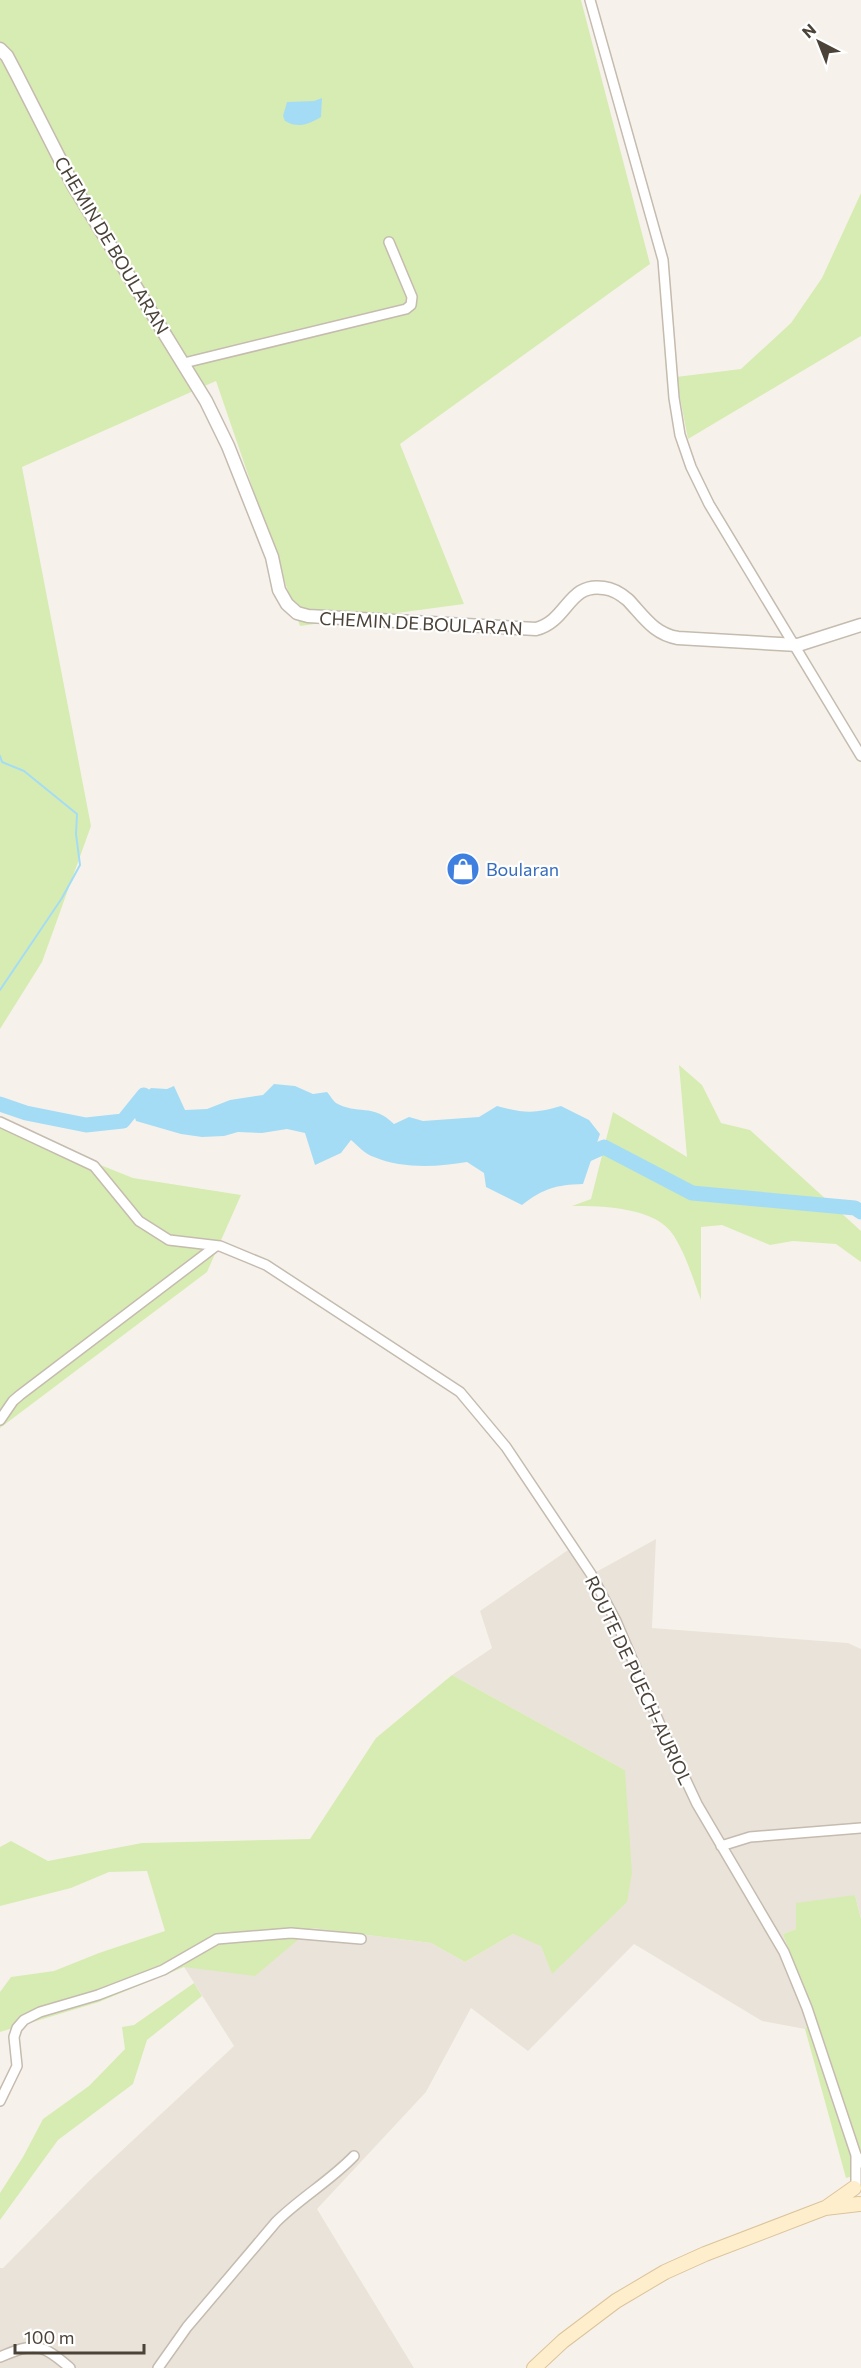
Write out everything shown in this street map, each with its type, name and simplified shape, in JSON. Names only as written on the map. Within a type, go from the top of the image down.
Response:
[{"type":"main road","points":[[857,2184],[856,2201],[860,2205]]},
{"type":"main road","points":[[534,2368],[563,2341],[616,2301],[665,2272],[715,2250],[825,2208],[857,2184]]},
{"type":"main road","points":[[825,2208],[860,2205]]},
{"type":"street","points":[[590,0],[663,260],[668,302],[672,381],[684,449],[709,504],[861,756]]},
{"type":"street","name":"CHEMIN DE BOULARAN","points":[[0,49],[12,65],[73,185],[206,401],[228,446],[272,557],[279,590],[287,604],[297,613],[309,616],[536,628],[555,620],[571,599],[581,591],[602,587],[619,593],[653,628],[670,637],[793,645]]},
{"type":"street","points":[[184,363],[406,309],[411,305],[412,297],[388,242]]},
{"type":"street","points":[[793,645],[861,625]]},
{"type":"street","name":"ROUTE DE PUECH-AURIOL","points":[[0,1122],[94,1166],[139,1221],[170,1240],[216,1246],[266,1266],[460,1392],[506,1447],[591,1574],[625,1641],[672,1752],[721,1846],[792,1970],[858,2159],[857,2184]]},
{"type":"street","points":[[2,1416],[13,1401],[29,1388],[216,1246]]},
{"type":"street","points":[[721,1846],[750,1837],[861,1828]]},
{"type":"street","points":[[0,2101],[17,2066],[14,2037],[17,2028],[24,2020],[40,2012],[98,1995],[163,1970],[217,1939],[291,1933],[361,1940]]},
{"type":"street","points":[[158,2368],[187,2327],[276,2222],[289,2209],[338,2172],[354,2156]]},
{"type":"street","points":[[0,2357],[24,2347],[42,2348],[70,2368]]},
{"type":"shaded area","points":[[656,1539],[652,1628],[848,1643],[861,1649],[861,1919],[855,1895],[783,1934],[813,2019],[805,2029],[762,2021],[634,1944],[528,2051],[471,2008],[426,2092],[317,2209],[414,2368],[0,2368],[0,2268],[3,2268],[89,2181],[234,2046],[184,1967],[312,1928],[431,1943],[465,1962],[513,1934],[541,1945],[552,1973],[625,1770],[452,1675],[492,1648],[480,1611],[568,1550],[596,1572]]},
{"type":"green space","points":[[0,0],[581,0],[650,264],[400,444],[464,604],[300,626],[216,381],[22,467],[91,826],[42,962],[0,1029]]},
{"type":"green space","points":[[861,193],[861,336],[688,439],[676,377],[741,369],[791,323],[822,278]]},
{"type":"green space","points":[[679,1065],[702,1085],[721,1123],[750,1130],[861,1231],[861,1262],[836,1244],[793,1241],[770,1245],[722,1225],[701,1227],[701,1300],[682,1251],[666,1226],[655,1219],[628,1210],[572,1206],[591,1199],[613,1112],[687,1157]]},
{"type":"green space","points":[[0,1125],[133,1178],[241,1195],[207,1272],[0,1428]]},
{"type":"green space","points":[[452,1675],[625,1770],[632,1873],[627,1902],[552,1974],[541,1946],[513,1934],[465,1962],[431,1943],[312,1928],[255,1976],[184,1967],[99,2002],[0,2032],[0,1992],[11,1977],[54,1971],[165,1931],[147,1871],[109,1872],[71,1888],[0,1906],[0,1847],[11,1841],[48,1861],[142,1843],[310,1839],[376,1738]]},
{"type":"green space","points":[[855,1895],[861,1919],[861,2174],[846,2178],[805,2029],[813,2018],[783,1934],[796,1929],[796,1903]]},
{"type":"green space","points":[[194,1983],[202,1996],[147,2040],[133,2084],[58,2140],[0,2220],[0,2193],[43,2119],[89,2086],[125,2049],[122,2027],[134,2025]]},
{"type":"water","points":[[322,98],[321,117],[303,125],[294,125],[285,121],[283,116],[287,102],[314,101]]},
{"type":"water","points":[[274,1084],[295,1086],[313,1094],[327,1092],[336,1103],[372,1111],[394,1124],[409,1117],[423,1121],[479,1117],[497,1106],[529,1112],[561,1106],[589,1120],[600,1134],[583,1184],[551,1188],[522,1205],[486,1187],[484,1173],[467,1162],[432,1166],[396,1164],[371,1156],[351,1140],[341,1153],[315,1165],[305,1133],[287,1129],[262,1133],[238,1132],[224,1136],[202,1137],[181,1134],[136,1121],[131,1105],[151,1088],[167,1089],[174,1086],[185,1110],[207,1109],[230,1100],[263,1095]]},
{"type":"waterway","points":[[0,756],[2,762],[24,771],[77,814],[76,834],[80,865],[62,898],[0,990]]},
{"type":"waterway","points":[[0,1104],[26,1113],[86,1125],[123,1121],[144,1095]]},
{"type":"waterway","points":[[577,1159],[604,1147],[692,1193],[855,1208],[861,1212]]},
{"type":"place","name":"Boularan","points":[[463,869]]}]
